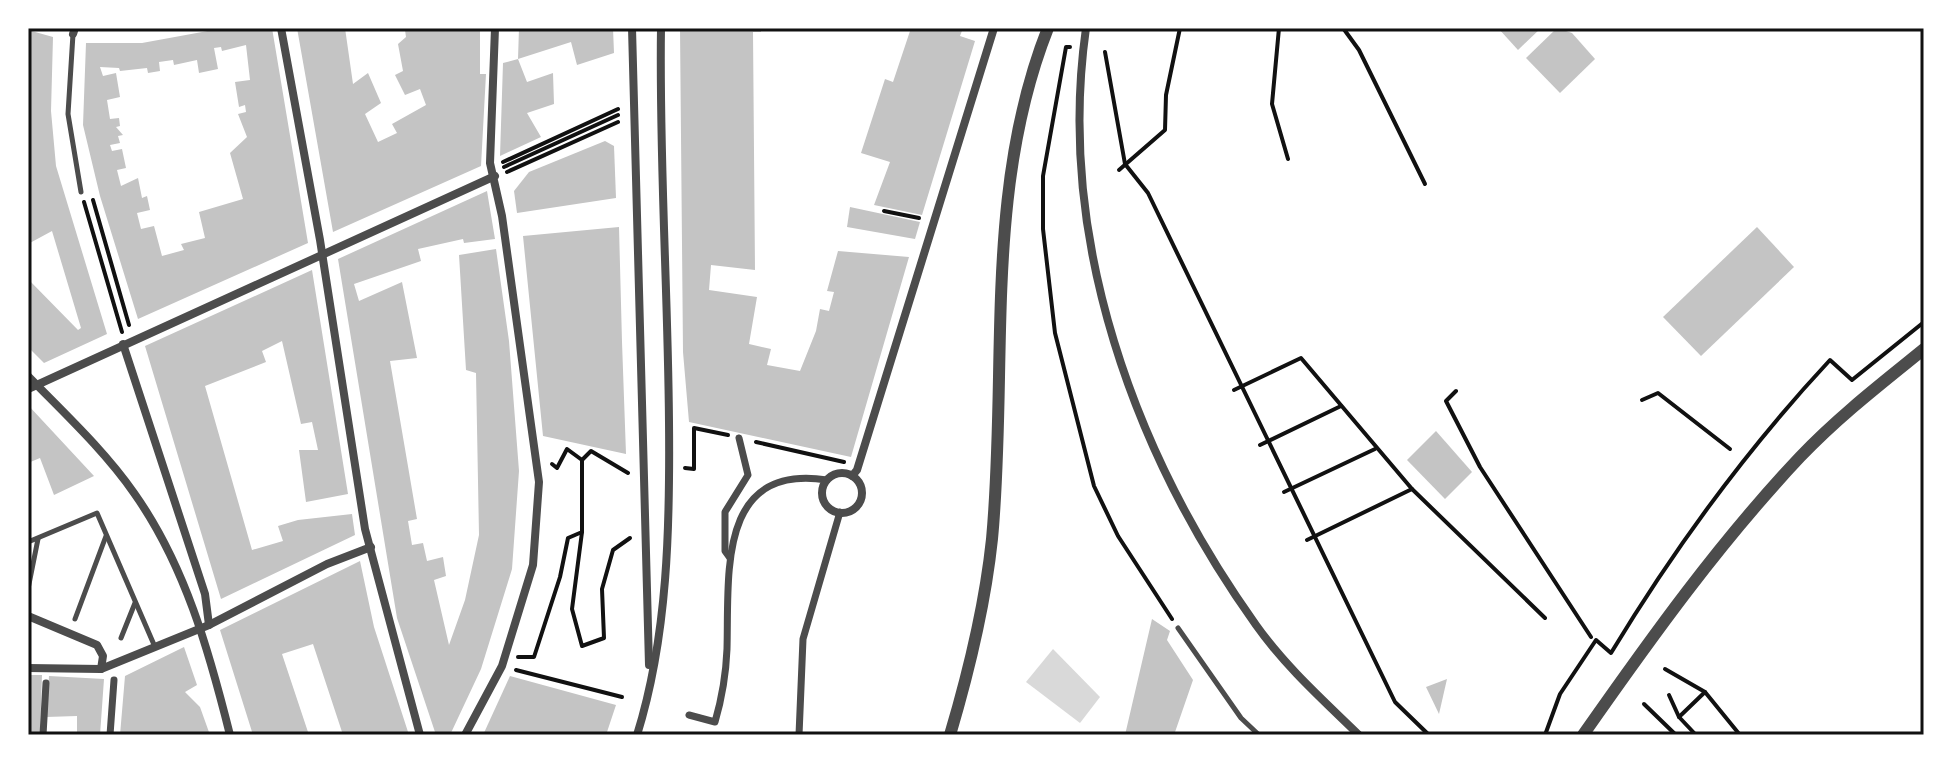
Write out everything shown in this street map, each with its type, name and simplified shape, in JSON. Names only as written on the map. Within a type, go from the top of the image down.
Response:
[{"type":"street","points":[[281,28],[371,547],[420,735]]},
{"type":"street","points":[[495,28],[490,163],[501,170]]},
{"type":"street","points":[[632,28],[650,690]]},
{"type":"street","points":[[637,735],[650,690],[668,543],[661,28]]},
{"type":"street","points":[[852,476],[857,470],[900,335],[994,28]]},
{"type":"street","points":[[950,735],[974,655],[992,539],[1001,244],[1022,113],[1048,28]]},
{"type":"street","points":[[1086,28],[1080,141],[1091,247],[1115,352],[1155,451],[1201,541],[1257,627],[1307,685],[1359,735]]},
{"type":"street","points":[[28,389],[322,257],[501,170]]},
{"type":"street","points":[[465,735],[502,666],[533,565],[539,482],[501,170]]},
{"type":"street","points":[[123,344],[205,594],[205,627],[230,735]]},
{"type":"street","points":[[1583,735],[1671,612],[1734,531],[1802,455],[1924,349]]},
{"type":"street","points":[[28,376],[123,479],[145,509],[205,627]]},
{"type":"street","points":[[730,558],[725,551],[725,512],[748,475],[739,438]]},
{"type":"street","points":[[689,715],[715,722],[718,713],[725,681],[730,558],[743,513],[766,487],[778,480],[827,480],[841,473],[852,476],[859,483],[861,499],[855,508],[840,512],[825,503],[822,491],[827,480]]},
{"type":"street","points":[[799,735],[803,639],[840,512]]},
{"type":"street","points":[[28,668],[101,669],[205,627],[314,570],[371,547]]},
{"type":"street","points":[[28,616],[97,645],[103,656],[101,669]]},
{"type":"street","points":[[110,735],[114,680]]},
{"type":"street","points":[[43,735],[46,683]]},
{"type":"lane","points":[[74,31],[68,114],[81,192]]},
{"type":"lane","points":[[28,542],[97,513],[155,647]]},
{"type":"lane","points":[[75,619],[106,535]]},
{"type":"lane","points":[[28,589],[38,538]]},
{"type":"lane","points":[[121,638],[135,603]]},
{"type":"lane","points":[[1178,628],[1241,718],[1259,735]]},
{"type":"path","points":[[1119,170],[1165,130],[1166,95],[1180,28]]},
{"type":"path","points":[[1279,28],[1272,104],[1288,159]]},
{"type":"path","points":[[1343,28],[1359,50],[1425,184]]},
{"type":"path","points":[[1066,47],[1043,176],[1043,229],[1055,333],[1094,486],[1118,536],[1178,628]]},
{"type":"path","points":[[1106,52],[1125,164],[1148,193],[1395,702],[1429,735]]},
{"type":"path","points":[[501,170],[618,115]]},
{"type":"path","points":[[90,189],[130,328]]},
{"type":"path","points":[[81,192],[122,331]]},
{"type":"path","points":[[884,211],[926,219]]},
{"type":"path","points":[[1545,735],[1560,694],[1596,640],[1611,653],[1681,546],[1743,461],[1817,374],[1830,360],[1852,380],[1924,322]]},
{"type":"path","points":[[1234,390],[1301,358],[1412,489],[1545,618]]},
{"type":"path","points":[[1456,391],[1446,401],[1480,467],[1591,637]]},
{"type":"path","points":[[1642,400],[1658,393],[1730,449]]},
{"type":"path","points":[[1260,445],[1342,406]]},
{"type":"path","points":[[547,461],[557,468],[567,449],[582,460]]},
{"type":"path","points":[[1284,492],[1376,449]]},
{"type":"path","points":[[630,475],[591,451],[582,460],[582,532],[572,609],[582,646],[604,638],[602,589],[613,550],[633,536]]},
{"type":"path","points":[[1307,540],[1412,489]]},
{"type":"path","points":[[515,657],[534,657],[568,538],[582,532]]},
{"type":"path","points":[[511,669],[622,697]]},
{"type":"path","points":[[1665,669],[1705,692],[1740,735]]},
{"type":"path","points":[[1679,717],[1705,692]]},
{"type":"path","points":[[1669,695],[1679,717],[1696,735]]},
{"type":"path","points":[[1644,704],[1676,735]]},
{"type":"shaded area","points":[[1053,649],[1100,697],[1080,723],[1026,682]]},
{"type":"building","points":[[224,28],[272,28],[308,243],[138,319],[100,196],[83,125],[86,43],[142,43]],"holes":[[[246,45],[250,80],[235,82],[239,107],[245,105],[246,112],[238,114],[247,137],[230,153],[243,199],[199,212],[205,238],[181,244],[184,250],[162,256],[154,226],[141,229],[137,213],[150,210],[147,196],[142,198],[138,178],[121,186],[117,170],[126,168],[122,149],[112,151],[110,145],[120,143],[118,136],[123,135],[116,127],[120,126],[119,118],[110,119],[107,100],[120,97],[116,73],[103,76],[100,67],[119,68],[120,71],[147,68],[148,73],[160,71],[159,62],[173,60],[174,65],[197,60],[199,73],[218,69],[214,48],[221,47],[222,51]]]},
{"type":"building","points":[[297,28],[345,28],[353,84],[368,73],[381,103],[365,114],[378,142],[397,133],[392,124],[426,105],[420,89],[405,95],[395,75],[403,71],[398,44],[406,37],[405,30],[480,28],[480,74],[486,74],[481,166],[333,232]]},
{"type":"building","points":[[519,28],[613,28],[614,53],[577,65],[571,42],[518,59]]},
{"type":"building","points":[[680,28],[761,28],[761,32],[753,32],[755,270],[711,265],[709,290],[757,297],[749,344],[771,349],[767,365],[800,371],[816,331],[820,309],[829,311],[834,292],[827,291],[838,251],[909,257],[851,457],[689,422],[683,352]]},
{"type":"building","points":[[911,28],[963,28],[960,36],[975,41],[922,215],[874,205],[890,162],[861,153],[885,79],[893,82]]},
{"type":"building","points":[[1498,28],[1541,28],[1518,50]]},
{"type":"building","points":[[1557,28],[1572,33],[1595,59],[1560,93],[1526,58]]},
{"type":"building","points":[[28,30],[53,37],[51,111],[56,166],[107,334],[44,363],[28,347],[28,279],[78,330],[81,328],[52,231],[28,244]]},
{"type":"building","points":[[518,59],[527,82],[553,73],[554,104],[527,113],[541,137],[500,156],[503,63]]},
{"type":"building","points":[[605,141],[614,146],[616,198],[517,213],[514,191],[529,172]]},
{"type":"building","points":[[487,191],[495,239],[464,243],[463,239],[418,249],[421,261],[354,284],[359,301],[402,282],[417,358],[390,361],[417,519],[408,521],[412,545],[423,543],[427,561],[443,557],[446,576],[434,580],[449,645],[465,600],[479,535],[476,373],[466,370],[459,255],[496,249],[509,341],[519,471],[512,569],[481,669],[450,735],[436,735],[397,618],[338,259]]},
{"type":"building","points":[[850,207],[920,222],[915,239],[847,227]]},
{"type":"building","points":[[619,227],[626,454],[543,436],[523,236]]},
{"type":"building","points":[[1757,227],[1794,267],[1701,356],[1663,317]]},
{"type":"building","points":[[312,270],[348,494],[306,502],[299,450],[318,450],[312,422],[301,424],[282,341],[262,351],[266,362],[205,386],[252,550],[283,541],[278,526],[298,520],[352,514],[355,535],[221,599],[145,346]]},
{"type":"building","points":[[28,405],[94,476],[54,495],[40,458],[28,463]]},
{"type":"building","points":[[1436,431],[1472,472],[1445,499],[1407,460]]},
{"type":"building","points":[[360,561],[374,627],[409,735],[343,735],[313,644],[282,654],[309,735],[253,735],[220,630]]},
{"type":"building","points":[[1152,619],[1170,631],[1167,640],[1193,680],[1174,735],[1125,735]]},
{"type":"building","points":[[184,647],[197,685],[185,692],[200,707],[210,735],[120,735],[125,676]]},
{"type":"building","points":[[28,675],[42,675],[40,735],[28,735]]},
{"type":"building","points":[[49,676],[104,679],[100,735],[77,735],[77,716],[46,717]]},
{"type":"building","points":[[510,676],[616,705],[606,735],[483,735]]},
{"type":"building","points":[[1447,679],[1439,714],[1426,687]]}]
